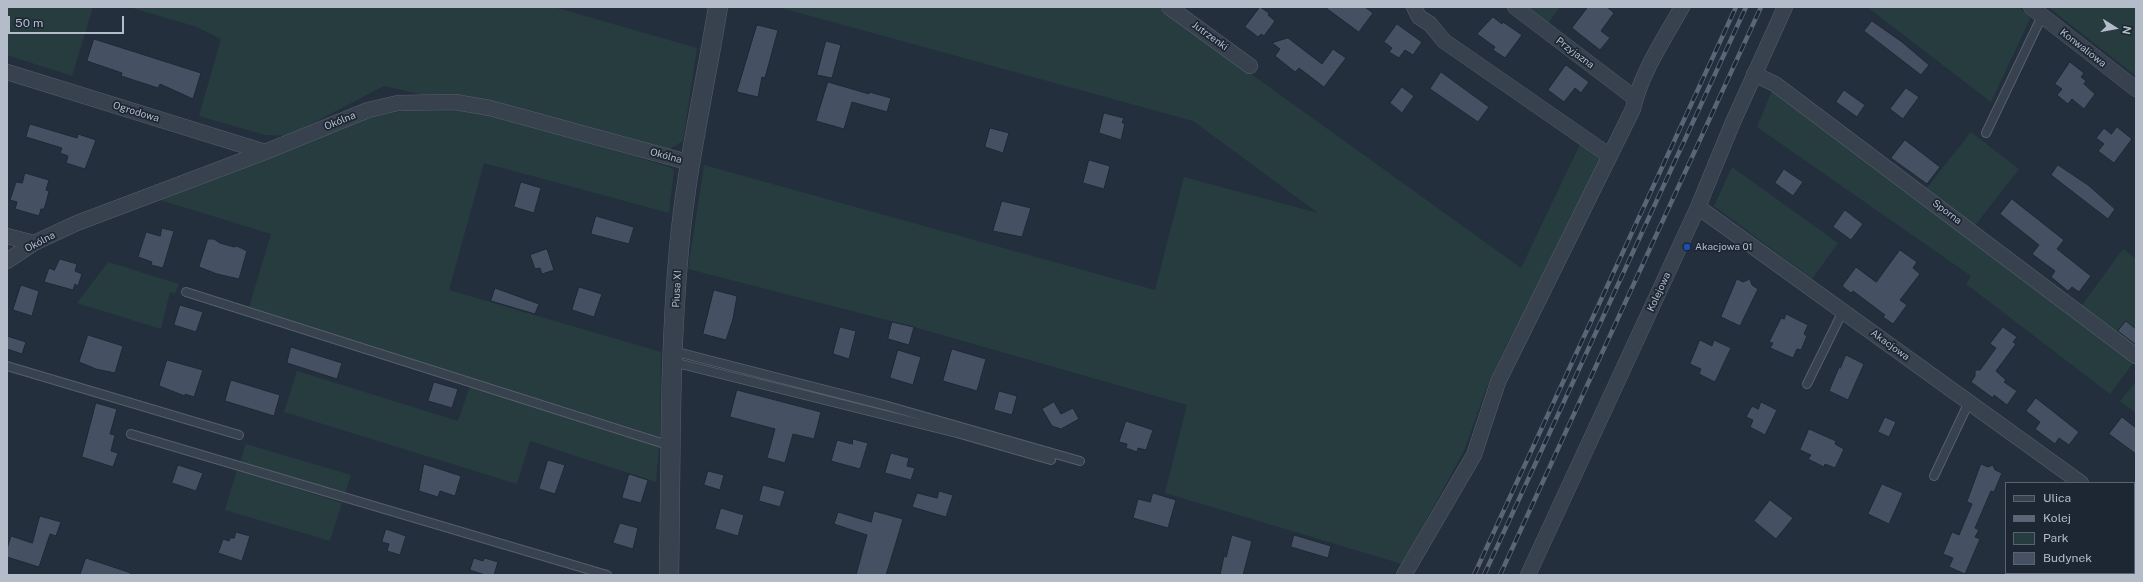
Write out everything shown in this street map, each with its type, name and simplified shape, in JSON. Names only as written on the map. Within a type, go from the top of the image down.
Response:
[{"type":"street","name":"Piusa XI","points":[[669,575],[673,356],[679,249],[718,7]]},
{"type":"street","name":"Jutrzenki","points":[[1169,7],[1250,66]]},
{"type":"street","points":[[1414,7],[1419,17],[1430,24],[1444,41],[1610,156]]},
{"type":"street","name":"Przyjazna","points":[[1515,7],[1636,99]]},
{"type":"street","points":[[1404,575],[1474,455],[1498,382],[1633,109],[1652,62],[1682,7]]},
{"type":"street","name":"Kolejowa","points":[[1528,575],[1698,207],[1754,74],[1785,7]]},
{"type":"street","name":"Konwaliowa","points":[[2036,11],[2136,89]]},
{"type":"street","name":"Ogrodowa","points":[[7,72],[265,152]]},
{"type":"street","name":"Sporna","points":[[1754,74],[1775,84],[2136,356]]},
{"type":"street","name":"Okólna","points":[[7,261],[34,242],[77,223],[384,105],[422,102],[455,102],[490,108],[692,163]]},
{"type":"street","name":"Akacjowa","points":[[1698,207],[2080,482]]},
{"type":"street","points":[[7,236],[34,242]]},
{"type":"lane","points":[[1986,133],[2036,11]]},
{"type":"lane","points":[[186,292],[671,446]]},
{"type":"lane","points":[[1807,384],[1843,311]]},
{"type":"lane","points":[[673,356],[1051,460]]},
{"type":"lane","points":[[673,356],[884,405],[1080,461]]},
{"type":"lane","points":[[7,366],[239,435]]},
{"type":"lane","points":[[1934,476],[1969,402]]},
{"type":"lane","points":[[131,434],[606,575]]},
{"type":"green space","points":[[7,7],[93,7],[72,76],[7,55]]},
{"type":"green space","points":[[129,7],[554,7],[697,48],[683,141],[667,151],[384,86],[288,136],[265,135],[199,116],[221,39],[197,27]]},
{"type":"green space","points":[[778,7],[1158,7],[1521,268],[1581,142],[1604,157],[1541,283],[1505,348],[1486,389],[1464,451],[1402,564],[1165,493],[1187,405],[914,327],[688,269],[704,165],[1155,290],[1184,177],[1318,213],[1193,121]]},
{"type":"green space","points":[[1526,7],[1560,7],[1548,23]]},
{"type":"green space","points":[[1867,7],[2018,7],[2031,17],[1991,102]]},
{"type":"green space","points":[[2048,7],[2136,7],[2136,76]]},
{"type":"green space","points":[[1773,88],[2135,361],[2110,394],[1966,284],[1971,276],[1757,127]]},
{"type":"green space","points":[[422,108],[461,109],[497,115],[669,167],[674,170],[669,213],[484,163],[449,290],[661,352],[660,437],[249,307],[271,234],[160,200],[367,117]]},
{"type":"green space","points":[[1971,132],[2019,169],[1974,227],[1925,190]]},
{"type":"green space","points":[[1732,167],[1838,243],[1812,279],[1714,206]]},
{"type":"green space","points":[[2123,249],[2136,259],[2136,352],[2079,309]]},
{"type":"green space","points":[[108,262],[179,284],[175,293],[170,292],[161,329],[77,303]]},
{"type":"green space","points":[[297,371],[458,421],[470,386],[659,447],[656,482],[530,441],[517,484],[284,412]]},
{"type":"green space","points":[[2136,382],[2136,413],[2120,401]]},
{"type":"green space","points":[[246,444],[351,475],[345,493],[240,462]]},
{"type":"green space","points":[[237,470],[342,503],[330,541],[225,510]]},
{"type":"building","points":[[1260,7],[1269,13],[1268,15],[1275,21],[1264,36],[1261,34],[1258,37],[1245,27]]},
{"type":"building","points":[[1325,7],[1365,7],[1373,13],[1359,32]]},
{"type":"building","points":[[1588,7],[1607,7],[1614,13],[1601,31],[1610,38],[1600,50],[1572,28]]},
{"type":"building","points":[[1493,17],[1502,24],[1503,22],[1522,35],[1505,58],[1493,50],[1495,47],[1477,34]]},
{"type":"building","points":[[1872,21],[1902,42],[1929,65],[1921,75],[1864,31]]},
{"type":"building","points":[[1397,24],[1422,42],[1413,55],[1405,50],[1399,58],[1389,52],[1392,48],[1384,42]]},
{"type":"building","points":[[757,25],[778,30],[765,78],[762,77],[758,97],[737,92]]},
{"type":"building","points":[[1288,38],[1322,64],[1333,49],[1346,58],[1324,87],[1299,68],[1295,72],[1275,56],[1280,49],[1272,43]]},
{"type":"building","points":[[94,39],[201,73],[193,99],[160,84],[158,88],[121,76],[122,73],[87,61]]},
{"type":"building","points":[[826,41],[841,45],[832,78],[817,75]]},
{"type":"building","points":[[2070,62],[2084,73],[2081,77],[2086,81],[2084,84],[2095,94],[2084,109],[2072,99],[2068,104],[2057,95],[2062,89],[2055,84]]},
{"type":"building","points":[[1566,65],[1589,82],[1581,93],[1575,88],[1564,102],[1548,90]]},
{"type":"building","points":[[1441,72],[1489,107],[1478,122],[1430,89]]},
{"type":"building","points":[[828,82],[869,94],[869,92],[891,98],[887,112],[852,102],[844,129],[816,121]]},
{"type":"building","points":[[1402,87],[1414,96],[1402,113],[1390,103]]},
{"type":"building","points":[[1906,88],[1919,97],[1903,119],[1890,109]]},
{"type":"building","points":[[1844,90],[1865,105],[1857,117],[1836,102]]},
{"type":"building","points":[[1104,113],[1124,118],[1122,123],[1125,123],[1121,140],[1099,133]]},
{"type":"building","points":[[30,124],[77,138],[78,134],[96,140],[85,169],[66,163],[68,156],[60,153],[62,148],[26,137]]},
{"type":"building","points":[[2117,127],[2132,139],[2114,163],[2098,151],[2104,144],[2096,138],[2104,128],[2111,134]]},
{"type":"building","points":[[990,128],[1009,133],[1003,153],[985,147]]},
{"type":"building","points":[[1905,140],[1940,167],[1927,184],[1891,158]]},
{"type":"building","points":[[1089,160],[1110,166],[1104,189],[1083,183]]},
{"type":"building","points":[[2058,165],[2088,185],[2115,209],[2108,219],[2051,175]]},
{"type":"building","points":[[1784,169],[1803,182],[1793,196],[1775,183]]},
{"type":"building","points":[[25,173],[49,180],[46,190],[49,191],[46,203],[44,209],[41,209],[39,216],[15,209],[17,202],[10,200],[16,182],[22,183]]},
{"type":"building","points":[[521,182],[541,188],[534,213],[514,207]]},
{"type":"building","points":[[2012,199],[2064,240],[2057,249],[2091,276],[2079,292],[2072,287],[2068,291],[2051,277],[2055,271],[2032,254],[2039,245],[2000,214]]},
{"type":"building","points":[[1002,201],[1031,208],[1022,237],[993,231]]},
{"type":"building","points":[[1845,210],[1863,224],[1851,240],[1833,227]]},
{"type":"building","points":[[596,216],[634,227],[629,244],[591,234]]},
{"type":"building","points":[[162,228],[174,231],[163,268],[151,265],[152,262],[138,257],[146,232],[160,236]]},
{"type":"building","points":[[208,239],[214,239],[220,243],[234,247],[237,246],[247,251],[239,279],[217,274],[199,267]]},
{"type":"building","points":[[547,249],[554,270],[542,274],[540,268],[535,269],[530,255]]},
{"type":"building","points":[[1900,250],[1917,262],[1913,268],[1920,274],[1900,300],[1907,305],[1893,324],[1883,317],[1885,315],[1853,291],[1851,293],[1842,286],[1856,267],[1876,282]]},
{"type":"building","points":[[60,259],[77,264],[75,271],[82,274],[78,286],[75,284],[73,290],[44,282],[49,268],[54,270]]},
{"type":"building","points":[[1737,279],[1743,282],[1750,279],[1752,285],[1758,289],[1740,326],[1721,317]]},
{"type":"building","points":[[21,285],[39,291],[32,316],[13,310]]},
{"type":"building","points":[[579,287],[602,294],[594,317],[572,310]]},
{"type":"building","points":[[495,288],[539,304],[535,314],[491,301]]},
{"type":"building","points":[[714,290],[737,296],[733,319],[726,340],[703,334]]},
{"type":"building","points":[[180,305],[203,312],[196,332],[174,325]]},
{"type":"building","points":[[1786,314],[1808,325],[1804,334],[1807,336],[1801,350],[1797,349],[1793,358],[1770,348],[1773,343],[1769,342],[1781,318],[1784,319]]},
{"type":"building","points":[[2126,321],[2136,329],[2136,345],[2118,331]]},
{"type":"building","points":[[892,322],[914,327],[909,345],[888,339]]},
{"type":"building","points":[[840,327],[856,331],[849,359],[833,354]]},
{"type":"building","points":[[2003,327],[2017,337],[2013,342],[2016,344],[1996,371],[2006,380],[2004,382],[2017,391],[2007,405],[1994,395],[1993,398],[1971,382],[1975,376],[1975,370],[1980,370],[1996,348],[1990,344]]},
{"type":"building","points":[[88,335],[123,346],[115,373],[96,369],[79,362]]},
{"type":"building","points":[[7,336],[26,342],[22,354],[7,349]]},
{"type":"building","points":[[1700,340],[1712,346],[1714,340],[1731,348],[1715,382],[1699,374],[1701,369],[1690,364]]},
{"type":"building","points":[[291,347],[342,363],[337,379],[287,363]]},
{"type":"building","points":[[952,349],[986,359],[977,391],[943,381]]},
{"type":"building","points":[[898,350],[921,357],[913,385],[890,378]]},
{"type":"building","points":[[1846,355],[1864,364],[1848,400],[1829,391],[1839,367],[1840,368]]},
{"type":"building","points":[[167,360],[203,370],[194,397],[185,394],[185,396],[159,386]]},
{"type":"building","points":[[231,380],[280,395],[274,416],[225,401]]},
{"type":"building","points":[[434,382],[458,389],[452,408],[428,401]]},
{"type":"building","points":[[737,390],[821,412],[814,439],[793,434],[785,463],[767,458],[775,429],[730,417]]},
{"type":"building","points":[[999,391],[1017,396],[1012,415],[994,410]]},
{"type":"building","points":[[2036,398],[2079,432],[2069,445],[2059,438],[2055,444],[2035,429],[2040,422],[2026,411]]},
{"type":"building","points":[[1054,402],[1061,414],[1073,408],[1079,419],[1061,429],[1052,426],[1042,409]]},
{"type":"building","points":[[1761,402],[1777,410],[1765,435],[1750,427],[1753,420],[1746,417],[1752,406],[1758,409]]},
{"type":"building","points":[[96,403],[117,409],[110,434],[115,435],[111,451],[118,453],[113,467],[82,457]]},
{"type":"building","points":[[1885,417],[1896,422],[1889,437],[1878,432]]},
{"type":"building","points":[[2122,417],[2136,428],[2136,454],[2109,434]]},
{"type":"building","points":[[1126,421],[1153,430],[1146,450],[1138,448],[1137,452],[1126,448],[1127,444],[1119,442]]},
{"type":"building","points":[[1809,429],[1836,441],[1835,444],[1844,449],[1835,468],[1825,464],[1824,467],[1808,459],[1811,455],[1800,450]]},
{"type":"building","points":[[853,439],[868,443],[860,469],[831,461],[837,440],[852,444]]},
{"type":"building","points":[[891,453],[909,458],[907,466],[915,468],[911,480],[885,473]]},
{"type":"building","points":[[548,460],[565,465],[555,494],[539,489]]},
{"type":"building","points":[[424,464],[461,476],[455,496],[440,491],[438,497],[419,491]]},
{"type":"building","points":[[1981,464],[1988,467],[1993,465],[1995,470],[2002,473],[1994,492],[1991,491],[1975,528],[1979,530],[1975,537],[1980,539],[1965,574],[1949,567],[1953,558],[1943,554],[1952,532],[1959,535],[1972,504],[1967,502]]},
{"type":"building","points":[[178,465],[203,473],[196,491],[172,483]]},
{"type":"building","points":[[708,471],[724,475],[720,490],[704,485]]},
{"type":"building","points":[[629,474],[648,480],[641,503],[622,498]]},
{"type":"building","points":[[1882,484],[1903,493],[1889,524],[1868,514]]},
{"type":"building","points":[[763,485],[785,491],[780,507],[759,501]]},
{"type":"building","points":[[939,491],[953,495],[946,517],[912,507],[917,493],[937,498]]},
{"type":"building","points":[[1153,493],[1176,500],[1168,528],[1133,518],[1138,499],[1150,502]]},
{"type":"building","points":[[1770,500],[1793,518],[1776,539],[1754,521]]},
{"type":"building","points":[[721,508],[744,515],[738,536],[715,529]]},
{"type":"building","points":[[874,511],[903,519],[886,575],[856,575],[867,535],[834,524],[838,512],[871,522]]},
{"type":"building","points":[[40,516],[61,522],[56,536],[50,534],[39,567],[7,557],[7,549],[11,536],[32,543]]},
{"type":"building","points":[[620,523],[638,528],[633,549],[613,543]]},
{"type":"building","points":[[386,529],[406,536],[400,555],[387,551],[389,544],[382,542]]},
{"type":"building","points":[[236,532],[250,536],[242,561],[218,553],[223,539],[229,541],[230,538],[234,538]]},
{"type":"building","points":[[1232,535],[1252,541],[1243,575],[1220,575],[1224,556],[1226,557]]},
{"type":"building","points":[[1294,535],[1331,546],[1328,558],[1291,547]]},
{"type":"building","points":[[86,558],[131,573],[130,575],[80,575]]},
{"type":"building","points":[[474,558],[483,561],[485,558],[498,562],[494,575],[485,575],[470,570]]},
{"type":"railway","points":[[1474,575],[1736,7]]},
{"type":"railway","points":[[1484,575],[1746,7]]},
{"type":"railway","points":[[1500,575],[1761,7]]},
{"type":"place","name":"Akacjowa 01","points":[[1687,247]]}]
